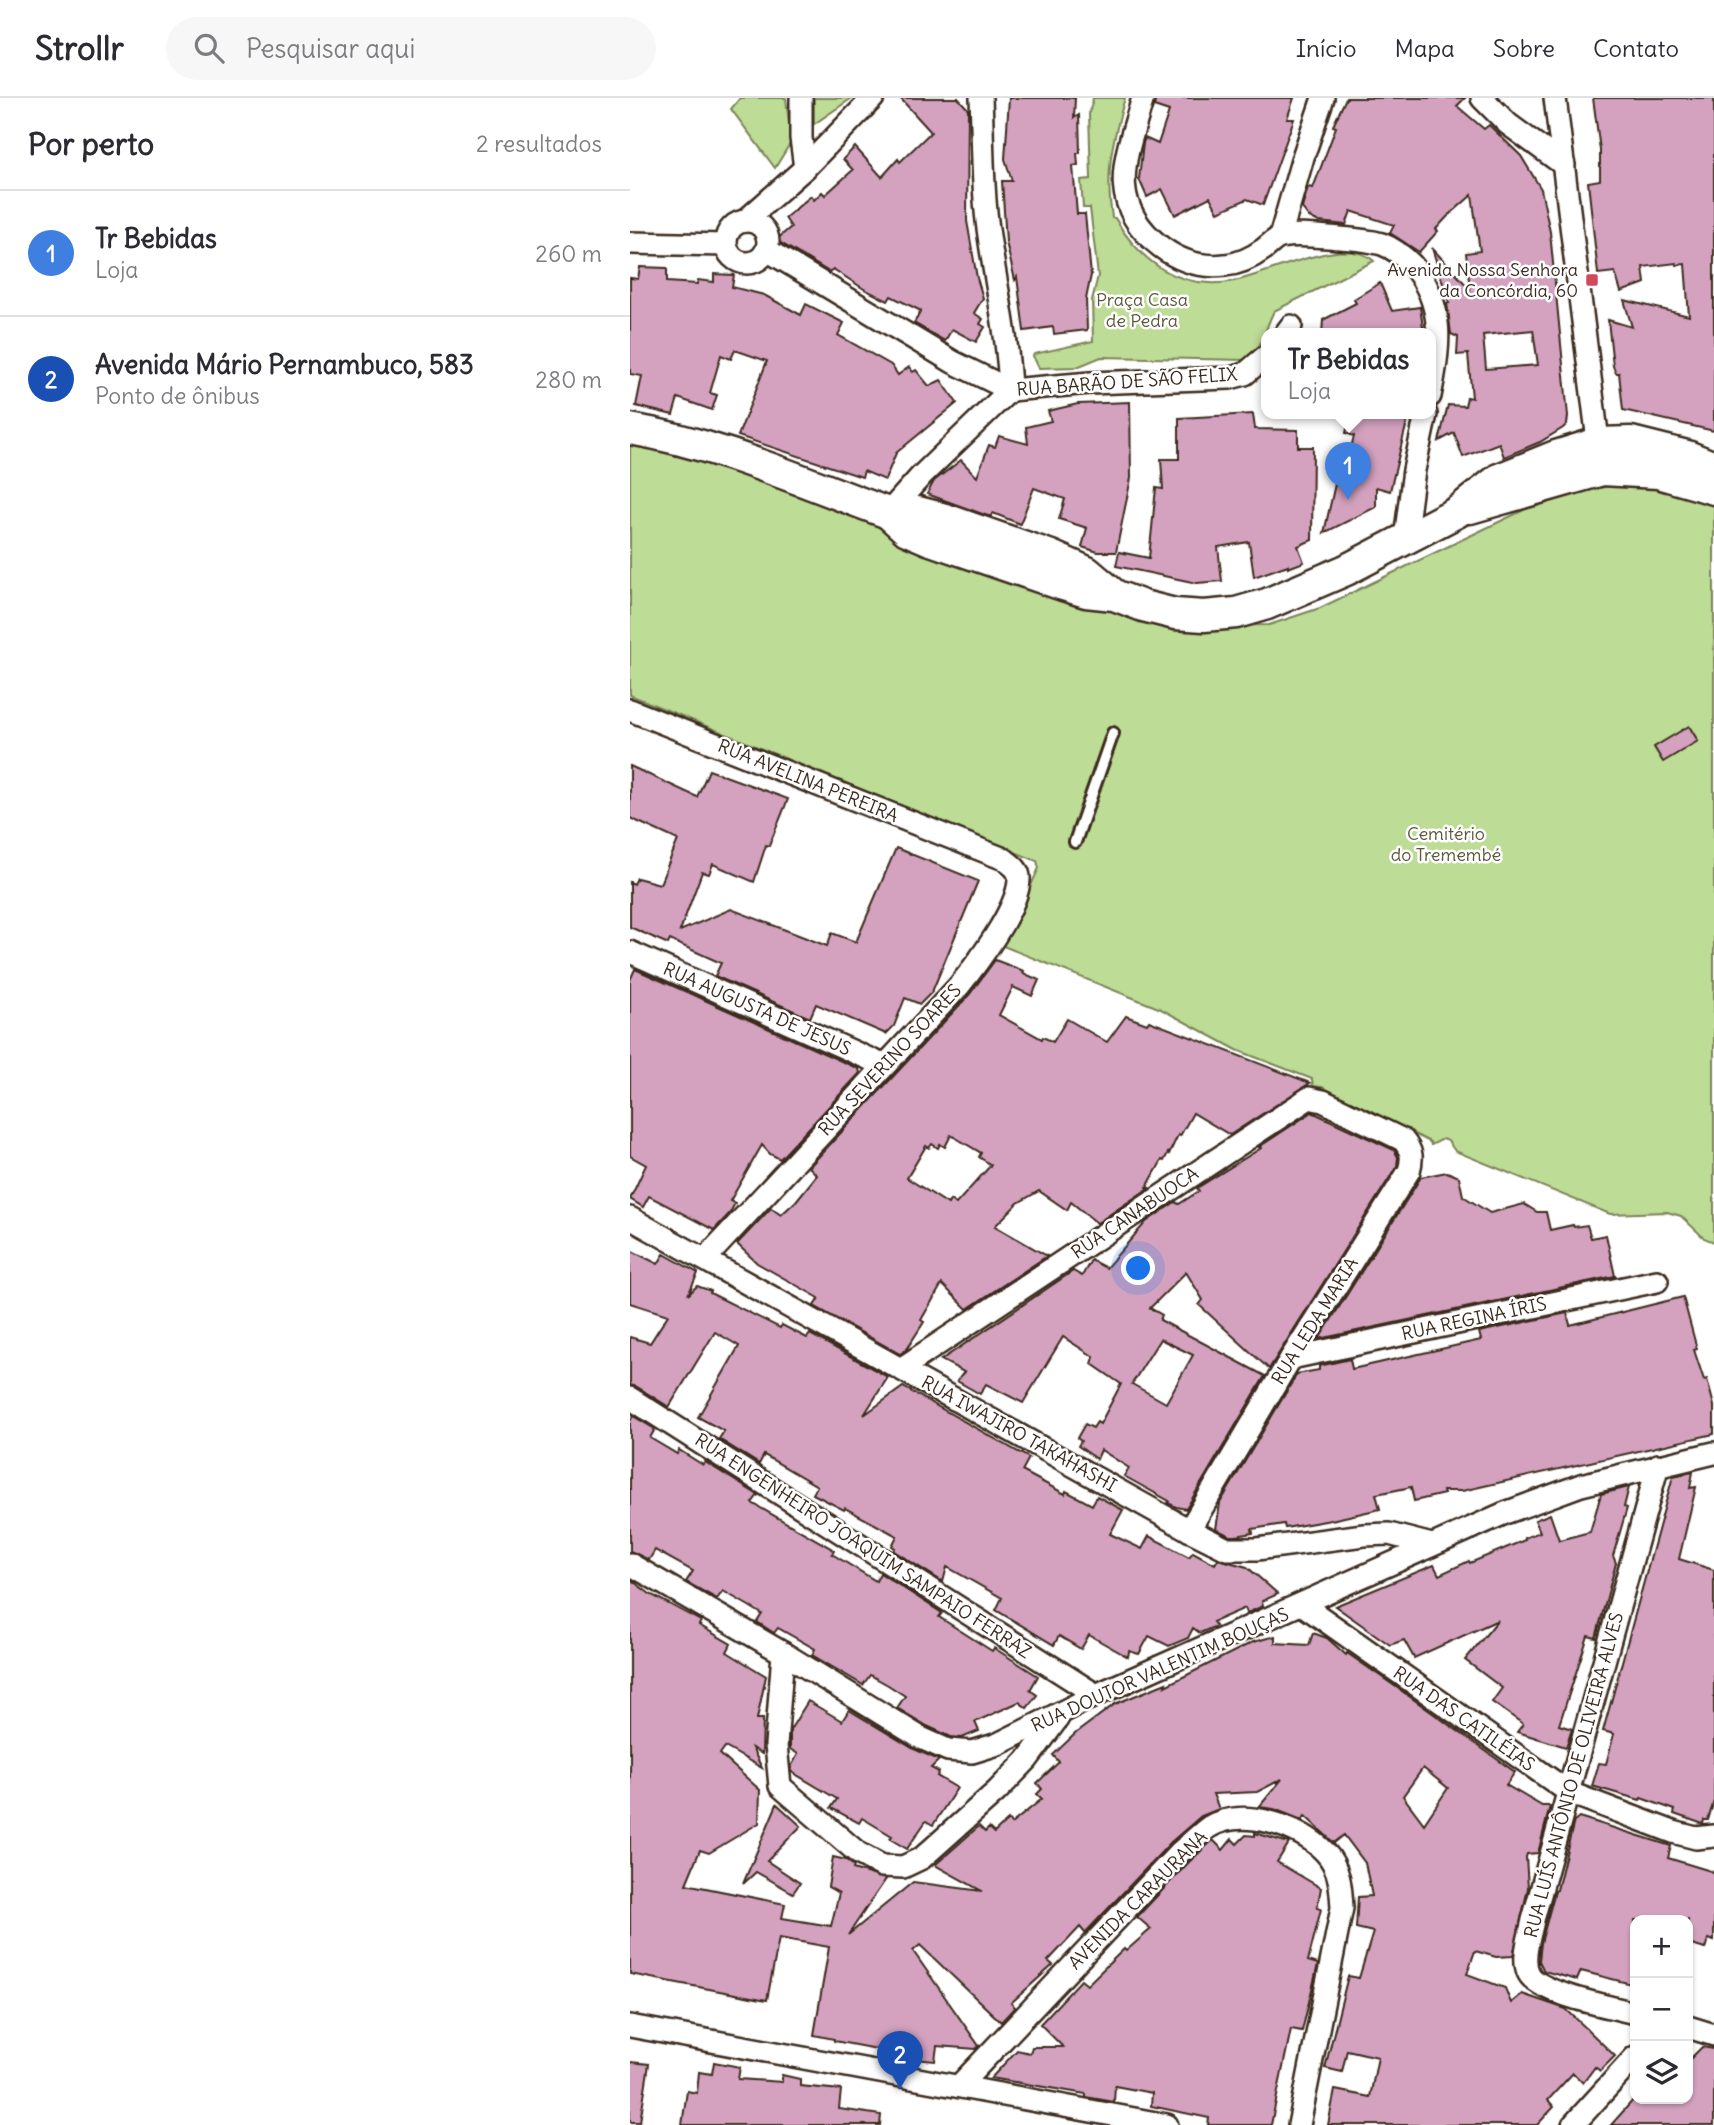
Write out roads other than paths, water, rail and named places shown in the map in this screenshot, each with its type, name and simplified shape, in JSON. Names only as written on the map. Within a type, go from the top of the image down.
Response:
[{"type":"main road","points":[[630,429],[660,434],[720,451],[888,513],[918,512],[944,519],[1051,556],[1087,572],[1114,595],[1143,606],[1175,614],[1204,616],[1267,604],[1346,570],[1457,512],[1499,479],[1556,456],[1600,457],[1714,489]]},
{"type":"main road","points":[[1600,457],[1631,442],[1687,456],[1714,467]]},
{"type":"street","points":[[801,98],[801,138],[805,169]]},
{"type":"street","points":[[745,221],[759,224],[767,236],[767,250],[758,261],[744,263],[732,257],[726,245],[726,238],[733,226],[745,221],[805,169],[873,98]]},
{"type":"street","points":[[888,513],[922,475],[1010,390],[1003,316],[983,183],[981,98]]},
{"type":"street","points":[[1143,98],[1129,147],[1124,191],[1126,204],[1137,223],[1153,241],[1177,259],[1202,266],[1227,265],[1253,256],[1280,237],[1359,240],[1384,245],[1405,257],[1429,291],[1438,314],[1436,354]]},
{"type":"street","points":[[1280,237],[1323,98]]},
{"type":"street","points":[[1482,98],[1508,124],[1564,165]]},
{"type":"street","points":[[1555,98],[1600,457]]},
{"type":"street","points":[[630,243],[726,245]]},
{"type":"street","name":"RUA BARÃO DE SÃO FELIX","points":[[767,250],[953,362],[1010,390],[1090,383],[1230,378],[1245,374],[1261,360]]},
{"type":"street","points":[[1405,539],[1414,470],[1425,419]]},
{"type":"street","name":"RUA AVELINA PEREIRA","points":[[630,710],[986,851]]},
{"type":"street","name":"RUA SEVERINO SOARES","points":[[705,1259],[883,1065],[943,1004],[976,965],[1008,911],[1020,879],[1016,868],[986,851]]},
{"type":"street","name":"RUA AUGUSTA DE JESUS","points":[[630,952],[883,1065]]},
{"type":"street","name":"RUA CANABUOCA","points":[[902,1368],[1309,1098],[1323,1101],[1374,1126]]},
{"type":"street","name":"RUA LEDA MARIA","points":[[1189,1530],[1291,1358],[1409,1171],[1413,1159],[1403,1140],[1374,1126]]},
{"type":"street","name":"RUA IWAJIRO TAKAHASHI","points":[[630,1218],[1227,1549],[1256,1549],[1389,1534],[1432,1545]]},
{"type":"street","name":"RUA REGINA ÍRIS","points":[[1291,1358],[1657,1281]]},
{"type":"street","name":"RUA ENGENHEIRO JOAQUIM SAMPAIO FERRAZ","points":[[630,1398],[1096,1695]]},
{"type":"street","name":"RUA DOUTOR VALENTIM BOUÇAS","points":[[630,1564],[783,1653],[921,1738],[948,1749],[972,1752],[998,1744],[1096,1695],[1506,1513],[1581,1485],[1714,1453]]},
{"type":"street","name":"RUA LUÍS ANTÔNIO DE OLIVEIRA ALVES","points":[[1630,2012],[1558,1993],[1536,1982],[1528,1973],[1526,1961],[1533,1920],[1658,1465]]},
{"type":"street","name":"RUA DAS CATILÉIAS","points":[[1303,1605],[1570,1793],[1673,1832],[1696,1838],[1714,1836]]},
{"type":"street","points":[[783,1653],[776,1745],[780,1786],[858,1853],[882,1866],[903,1867],[922,1858],[997,1791],[1027,1760],[1061,1714]]},
{"type":"street","name":"AVENIDA CARAURANA","points":[[959,2086],[1180,1852],[1210,1826],[1243,1817],[1267,1821],[1295,1832],[1325,1852],[1340,1877],[1342,1908],[1299,2125]]},
{"type":"street","points":[[630,2026],[959,2086],[1096,2119],[1167,2125]]},
{"type":"street","points":[[1693,2029],[1714,2035]]},
{"type":"street","points":[[1573,2125],[1630,2062]]},
{"type":"lane","points":[[1075,842],[1114,733]]},
{"type":"place","name":"Avenida Nossa Senhora da Concórdia, 60","points":[[1592,280]]},
{"type":"place","name":"Tr Bebidas","points":[[1348,500]]},
{"type":"place","name":"Avenida Mário Pernambuco, 583","points":[[900,2089]]},
{"type":"park label","name":"Praça Casa de Pedra","points":[[1142,310]]},
{"type":"park label","name":"Cemitério do Tremembé","points":[[1446,844]]}]
